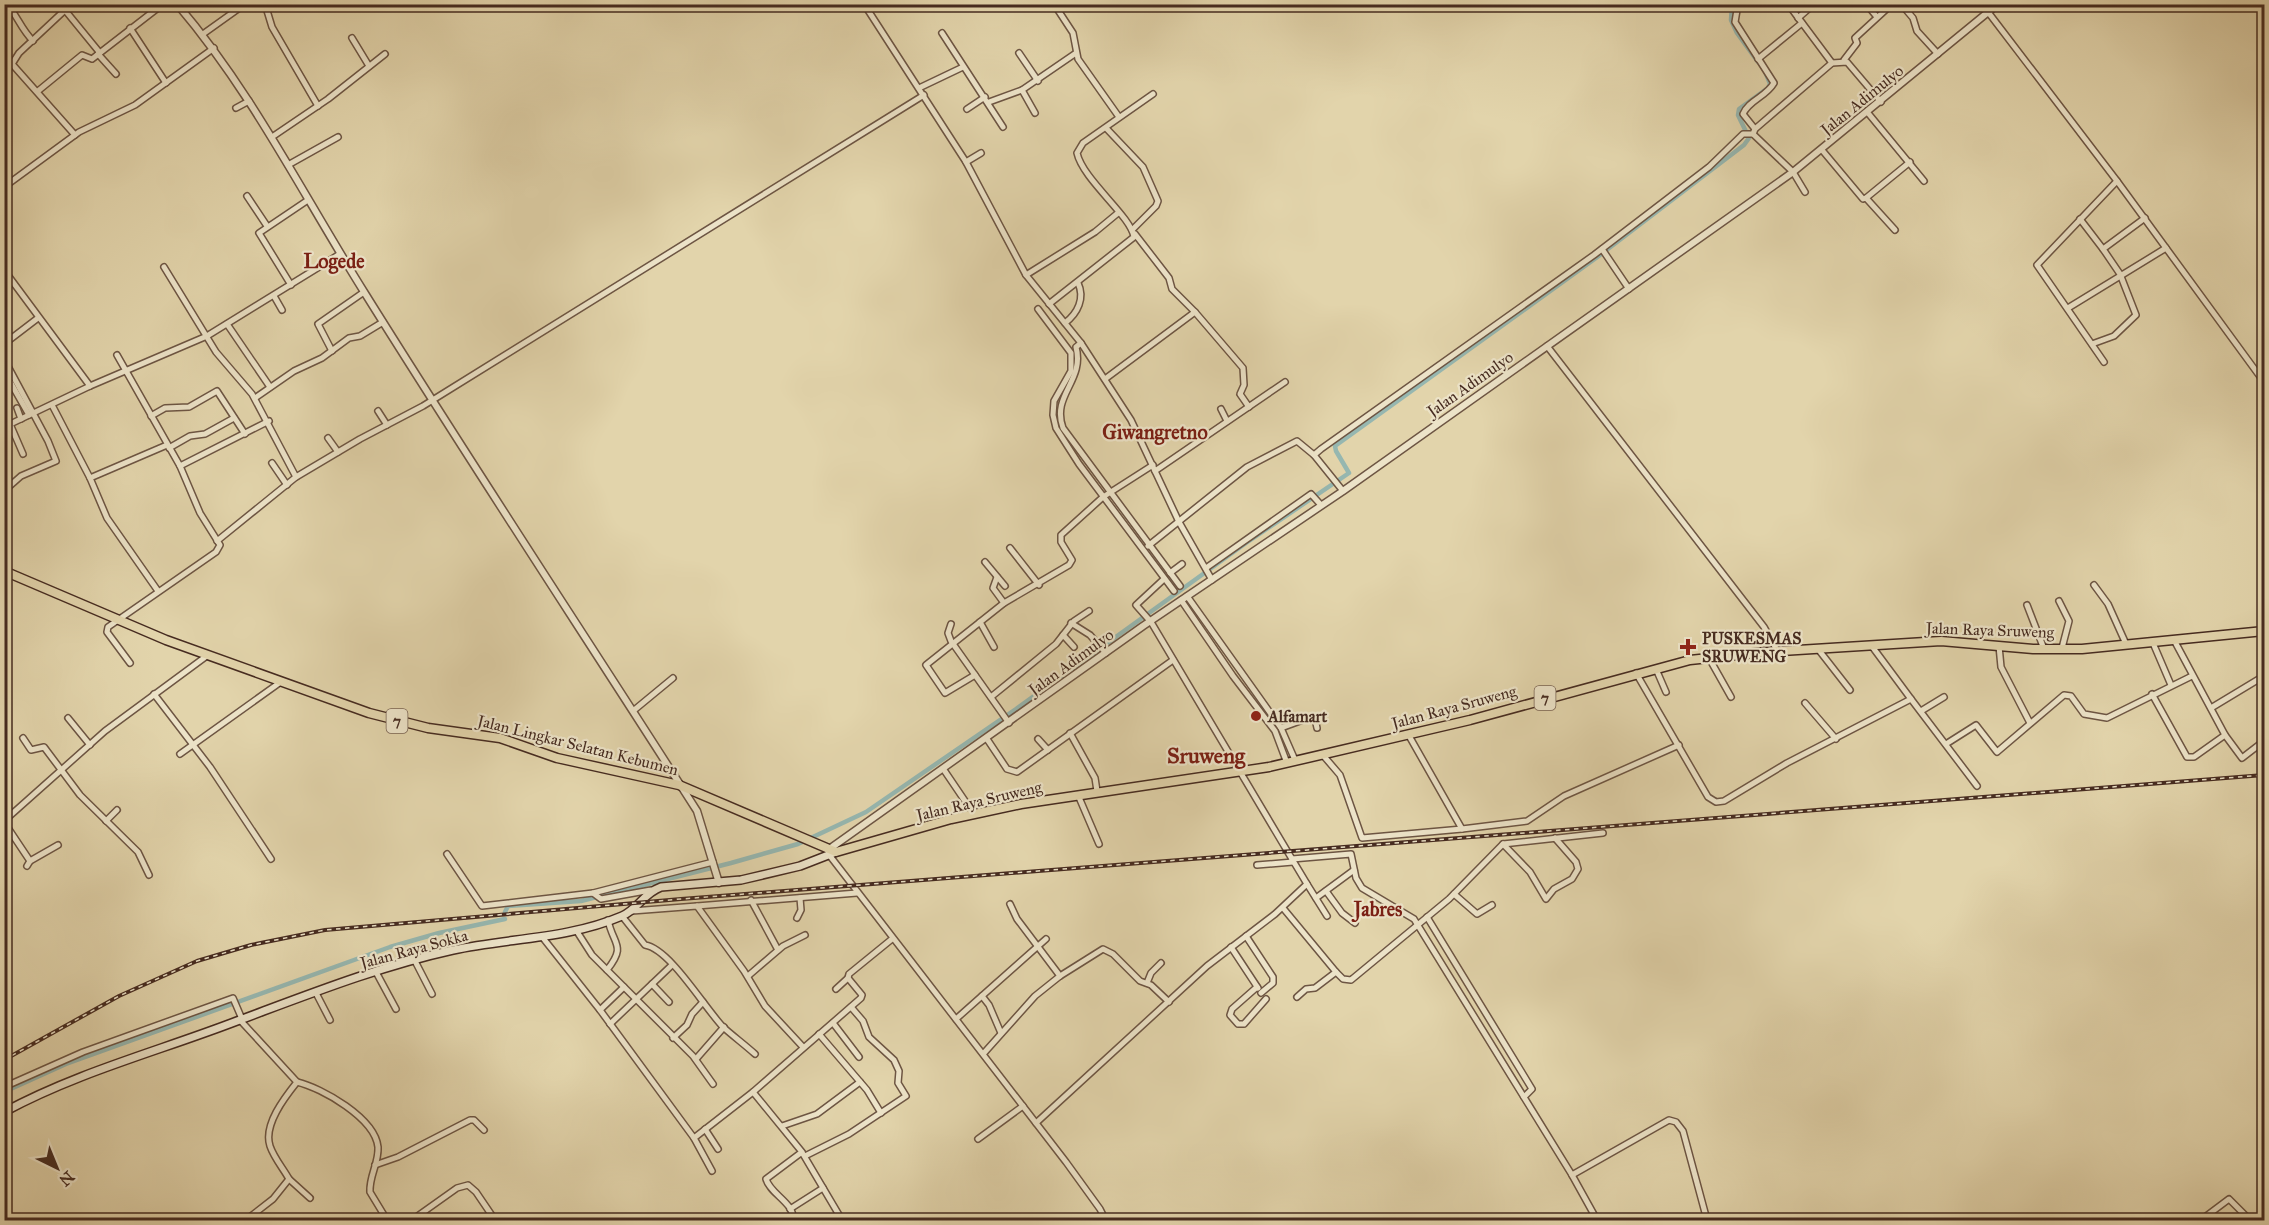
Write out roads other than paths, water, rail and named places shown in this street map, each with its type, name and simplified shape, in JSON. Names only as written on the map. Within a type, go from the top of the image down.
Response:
[{"type":"highway","name":"Jalan Lingkar Selatan Kebumen","points":[[4,571],[208,655],[397,721],[500,738],[557,758],[680,785],[831,853]]},
{"type":"highway","name":"Jalan Raya Sruweng","points":[[831,853],[968,815],[1097,791],[1241,772],[1291,762],[1408,734],[1636,673],[1709,658],[1941,641],[2062,648],[2153,643],[2173,638],[2265,631]]},
{"type":"main road","points":[[651,890],[668,885],[719,883],[772,874],[831,853]]},
{"type":"main road","name":"Jalan Raya Sokka","points":[[4,1112],[97,1071],[376,972],[453,950],[543,938],[622,916],[651,890]]},
{"type":"street","points":[[7,4],[18,17],[20,27],[33,41]]},
{"type":"street","points":[[60,4],[116,74]]},
{"type":"street","points":[[38,91],[82,55],[91,59],[99,54],[163,4]]},
{"type":"street","points":[[177,4],[214,48],[249,101],[340,254],[680,785],[700,818],[719,883]]},
{"type":"street","points":[[202,34],[245,4]]},
{"type":"street","points":[[265,4],[272,27],[318,106]]},
{"type":"street","points":[[864,4],[966,162],[1026,275],[1065,323],[1076,347],[1074,371],[1059,397],[1057,422],[1079,464],[1174,591]]},
{"type":"street","points":[[1054,4],[1073,33],[1076,53],[1119,117]]},
{"type":"street","points":[[1738,4],[1735,22],[1774,83],[1771,89],[1745,109],[1743,114],[1751,132],[1793,172],[1804,192]]},
{"type":"street","points":[[1788,4],[1832,63]]},
{"type":"street","points":[[1758,59],[1800,21],[1815,4]]},
{"type":"street","points":[[1866,4],[1877,17]]},
{"type":"street","points":[[1314,455],[1604,251],[1832,63],[1844,60],[1857,43],[1855,38],[1892,4]]},
{"type":"street","points":[[1901,4],[1913,18],[1917,31],[1938,54]]},
{"type":"street","points":[[1993,7],[2265,382]]},
{"type":"street","name":"Jalan Adimulyo","points":[[831,853],[987,739],[1103,649],[1184,598],[1209,573],[1321,506],[1340,488],[1793,172],[1868,113],[1993,7]]},
{"type":"street","points":[[64,10],[19,53],[12,64],[75,135]]},
{"type":"street","points":[[130,28],[166,83]]},
{"type":"street","points":[[942,33],[989,102],[1003,127]]},
{"type":"street","points":[[352,38],[369,66]]},
{"type":"street","points":[[4,187],[94,122],[135,105],[214,48]]},
{"type":"street","points":[[1019,53],[1038,81]]},
{"type":"street","points":[[989,102],[1023,90],[1076,53]]},
{"type":"street","points":[[272,137],[318,106],[385,54]]},
{"type":"street","points":[[1844,60],[1881,102]]},
{"type":"street","points":[[920,88],[963,67]]},
{"type":"street","points":[[1023,90],[1035,113]]},
{"type":"street","points":[[1153,94],[1083,143],[1078,156],[1168,278],[1172,289],[1243,368],[1244,385],[1240,394],[1249,407]]},
{"type":"street","points":[[217,541],[296,477],[432,399],[924,95]]},
{"type":"street","points":[[967,109],[985,97]]},
{"type":"street","points":[[236,108],[249,101]]},
{"type":"street","points":[[1868,113],[1924,181]]},
{"type":"street","points":[[1049,304],[1130,242],[1133,232],[1158,201],[1143,167],[1106,128]]},
{"type":"street","points":[[288,165],[338,137]]},
{"type":"street","points":[[1822,150],[1863,199],[1866,198],[1895,230]]},
{"type":"street","points":[[966,162],[981,153]]},
{"type":"street","points":[[1866,198],[1910,162]]},
{"type":"street","points":[[2104,362],[2037,265],[2117,181]]},
{"type":"street","points":[[247,196],[267,226]]},
{"type":"street","points":[[291,285],[259,234],[267,226],[308,200]]},
{"type":"street","points":[[1026,275],[1095,232],[1118,213]]},
{"type":"street","points":[[2103,249],[2145,218]]},
{"type":"street","points":[[2080,219],[2120,274],[2136,315],[2114,336],[2092,344]]},
{"type":"street","points":[[2068,308],[2120,274],[2166,248]]},
{"type":"street","points":[[1604,251],[1629,288]]},
{"type":"street","points":[[22,454],[7,426],[90,386],[207,336],[340,254]]},
{"type":"street","points":[[164,267],[216,352],[241,378],[255,398],[269,421],[296,477]]},
{"type":"street","points":[[4,270],[90,386]]},
{"type":"street","points":[[1065,323],[1078,311],[1081,294],[1078,283]]},
{"type":"street","points":[[332,351],[318,324],[364,292]]},
{"type":"street","points":[[274,296],[282,310]]},
{"type":"street","points":[[1038,309],[1105,379],[1138,433],[1179,522],[1209,573],[1314,496],[1321,506]]},
{"type":"street","points":[[1105,379],[1195,312]]},
{"type":"street","points":[[6,341],[38,318]]},
{"type":"street","points":[[255,398],[294,371],[305,368],[332,351],[349,338],[360,336],[383,322]]},
{"type":"street","points":[[227,324],[270,387]]},
{"type":"street","points":[[1546,346],[1764,627],[1778,652]]},
{"type":"street","points":[[117,355],[180,466],[200,513],[220,548],[108,627],[107,631],[130,663]]},
{"type":"street","points":[[4,358],[32,414]]},
{"type":"street","points":[[4,371],[48,441],[55,463],[21,476],[4,491]]},
{"type":"street","points":[[975,675],[944,693],[926,664],[1004,603],[1039,585],[1072,563],[1060,536],[1103,497],[1154,468],[1285,382]]},
{"type":"street","points":[[151,416],[165,408],[189,407],[217,391],[245,434]]},
{"type":"street","points":[[52,405],[90,478],[107,518],[158,591]]},
{"type":"street","points":[[16,408],[21,419]]},
{"type":"street","points":[[1221,409],[1227,421]]},
{"type":"street","points":[[378,411],[387,425]]},
{"type":"street","points":[[90,478],[190,436],[205,434],[234,418]]},
{"type":"street","points":[[180,466],[269,421]]},
{"type":"street","points":[[1057,422],[1180,586]]},
{"type":"street","points":[[328,438],[338,452]]},
{"type":"street","points":[[1142,550],[1261,458],[1297,441],[1314,455],[1340,488]]},
{"type":"street","points":[[1079,464],[1084,459]]},
{"type":"street","points":[[272,463],[287,484]]},
{"type":"street","points":[[1010,548],[1039,585]]},
{"type":"street","points":[[985,562],[1005,586]]},
{"type":"street","points":[[1170,573],[1182,564]]},
{"type":"street","points":[[997,577],[993,588],[1004,603]]},
{"type":"street","points":[[1164,579],[1136,605],[1150,620],[1327,916]]},
{"type":"street","points":[[2094,585],[2108,604],[2126,644]]},
{"type":"street","points":[[1184,598],[1281,728],[1291,762]]},
{"type":"street","points":[[1184,598],[1233,676],[1275,731],[1291,762]]},
{"type":"street","points":[[2059,601],[2069,621],[2062,648]]},
{"type":"street","points":[[2027,605],[2044,648]]},
{"type":"street","points":[[991,697],[1052,647],[1071,623],[1089,611]]},
{"type":"street","points":[[980,622],[994,647]]},
{"type":"street","points":[[1071,623],[1103,649]]},
{"type":"street","points":[[951,624],[948,633],[952,643],[1008,722]]},
{"type":"street","points":[[1063,635],[1074,647]]},
{"type":"street","points":[[2173,638],[2225,735],[2242,758],[2265,741]]},
{"type":"street","points":[[2153,643],[2171,686]]},
{"type":"street","points":[[1872,645],[1977,786]]},
{"type":"street","points":[[1999,646],[2001,667],[2031,723]]},
{"type":"street","points":[[1818,649],[1850,690]]},
{"type":"street","points":[[58,845],[28,863],[4,821],[90,745],[208,655]]},
{"type":"street","points":[[1709,658],[1731,697]]},
{"type":"street","points":[[987,739],[1000,761],[1012,772],[1020,771],[1173,660]]},
{"type":"street","points":[[1656,669],[1666,692]]},
{"type":"street","points":[[1233,676],[1239,672]]},
{"type":"street","points":[[1636,673],[1708,797],[1716,802],[1724,801],[1787,763],[1911,699]]},
{"type":"street","points":[[1946,744],[1976,724],[1992,750],[1997,752],[2067,694],[2084,714],[2107,718],[2192,676]]},
{"type":"street","points":[[2211,708],[2265,676]]},
{"type":"street","points":[[633,711],[673,678]]},
{"type":"street","points":[[180,754],[282,681]]},
{"type":"street","points":[[154,694],[194,746],[271,859]]},
{"type":"street","points":[[2152,694],[2189,759],[2225,735]]},
{"type":"street","points":[[1921,711],[1944,698]]},
{"type":"street","points":[[1805,703],[1836,739]]},
{"type":"street","points":[[1281,728],[1311,717],[1315,719],[1317,728]]},
{"type":"street","points":[[68,718],[90,745]]},
{"type":"street","points":[[1070,734],[1095,778],[1097,791]]},
{"type":"street","points":[[1408,734],[1462,829]]},
{"type":"street","points":[[23,738],[31,750],[42,746],[106,821],[138,852],[149,875]]},
{"type":"street","points":[[1038,739],[1048,750]]},
{"type":"street","points":[[1322,754],[1341,775],[1362,838],[1527,821],[1564,796],[1679,745]]},
{"type":"street","points":[[944,770],[965,801]]},
{"type":"street","points":[[1078,795],[1099,844]]},
{"type":"street","points":[[106,821],[117,810]]},
{"type":"street","points":[[1283,908],[1336,972],[1348,981],[1356,978],[1454,894],[1503,844],[1603,833]]},
{"type":"street","points":[[1503,844],[1530,872],[1546,899],[1554,889],[1574,877],[1578,868],[1576,862],[1555,837]]},
{"type":"street","points":[[831,853],[857,893],[984,1053],[1101,1209],[1104,1217],[1101,1221]]},
{"type":"street","points":[[1257,866],[1348,853],[1353,858],[1354,870],[1366,892],[1409,914],[1572,1175],[1597,1221]]},
{"type":"street","points":[[447,854],[482,906],[651,890]]},
{"type":"street","points":[[595,896],[714,866]]},
{"type":"street","points":[[1316,898],[1354,870]]},
{"type":"street","points":[[1036,1123],[1231,947],[1283,908],[1307,884]]},
{"type":"street","points":[[1326,891],[1342,914],[1355,923]]},
{"type":"street","points":[[630,911],[857,893]]},
{"type":"street","points":[[1454,894],[1477,914],[1492,905]]},
{"type":"street","points":[[797,918],[801,910],[800,898]]},
{"type":"street","points":[[751,900],[778,950]]},
{"type":"street","points":[[1010,904],[1017,919],[1060,976]]},
{"type":"street","points":[[697,906],[748,976],[768,1011],[803,1047]]},
{"type":"street","points":[[622,916],[645,945],[654,947],[672,965],[724,1028],[755,1054]]},
{"type":"street","points":[[1427,917],[1532,1089],[1524,1097]]},
{"type":"street","points":[[607,970],[617,957],[618,947],[608,920]]},
{"type":"street","points":[[576,930],[586,947],[607,970],[696,1059],[713,1084]]},
{"type":"street","points":[[748,976],[778,950],[805,935]]},
{"type":"street","points":[[1246,936],[1273,977],[1273,983],[1262,993]]},
{"type":"street","points":[[543,938],[600,1010],[694,1138],[712,1171]]},
{"type":"street","points":[[836,989],[858,965],[892,939]]},
{"type":"street","points":[[956,1019],[1046,939]]},
{"type":"street","points":[[1231,947],[1268,1002],[1244,1024],[1238,1024],[1230,1015],[1232,1010],[1257,987]]},
{"type":"street","points":[[984,1053],[1035,996],[1060,976],[1099,951],[1107,950],[1140,981],[1147,983],[1169,1002]]},
{"type":"street","points":[[415,961],[432,994]]},
{"type":"street","points":[[1147,983],[1151,973],[1161,963]]},
{"type":"street","points":[[610,1024],[672,965]]},
{"type":"street","points":[[376,972],[396,1009]]},
{"type":"street","points":[[1297,998],[1306,989],[1315,988],[1336,972]]},
{"type":"street","points":[[1454,984],[1464,977]]},
{"type":"street","points":[[694,1138],[753,1092],[852,1007],[862,994],[848,978]]},
{"type":"street","points":[[652,984],[669,1002]]},
{"type":"street","points":[[600,1010],[624,987]]},
{"type":"street","points":[[1462,997],[1472,991]]},
{"type":"street","points":[[316,993],[330,1020]]},
{"type":"street","points":[[982,996],[989,1005],[1001,1033]]},
{"type":"street","points":[[4,1087],[83,1052],[232,998],[235,1000],[241,1020],[297,1082],[331,1096],[364,1124],[378,1145],[370,1192],[387,1221]]},
{"type":"street","points":[[673,1038],[687,1025],[692,1014],[703,1002]]},
{"type":"street","points":[[793,1221],[790,1209],[769,1186],[766,1179],[803,1154],[849,1134],[904,1098],[905,1094],[898,1083],[897,1064],[887,1051],[869,1037],[863,1021],[852,1007]]},
{"type":"street","points":[[832,1023],[859,1057]]},
{"type":"street","points":[[696,1059],[724,1028]]},
{"type":"street","points":[[819,1034],[860,1082],[881,1113]]},
{"type":"street","points":[[297,1082],[281,1104],[269,1136],[273,1154],[289,1179],[310,1198]]},
{"type":"street","points":[[782,1126],[817,1114],[860,1082]]},
{"type":"street","points":[[753,1092],[803,1154],[842,1221]]},
{"type":"street","points":[[978,1139],[1008,1114],[1023,1106]]},
{"type":"street","points":[[375,1165],[398,1157],[470,1120],[474,1120],[484,1130]]},
{"type":"street","points":[[1572,1175],[1669,1120],[1676,1122],[1683,1131],[1707,1221]]},
{"type":"street","points":[[705,1129],[718,1149]]},
{"type":"street","points":[[246,1221],[273,1199],[289,1179]]},
{"type":"street","points":[[412,1221],[457,1188],[468,1185],[476,1192],[495,1220]]},
{"type":"street","points":[[790,1209],[823,1188]]},
{"type":"street","points":[[2201,1221],[2229,1199],[2250,1221]]},
{"type":"waterway","points":[[1732,4],[1731,20],[1737,33],[1758,62]]},
{"type":"waterway","points":[[505,912],[508,906],[581,901],[731,863],[798,844],[866,812],[1016,709],[1246,543],[1349,473],[1335,446],[1596,258],[1744,145],[1749,138],[1738,115],[1739,109],[1768,88],[1770,84],[1766,74]]},
{"type":"waterway","points":[[4,1092],[66,1064],[390,947],[439,933],[505,919]]},
{"type":"railway","points":[[4,1060],[119,996],[197,961],[251,945],[325,930],[681,899],[2264,775]]},
{"type":"place","name":"PUSKESMAS SRUWENG","points":[[1688,647]]},
{"type":"place","name":"Alfamart","points":[[1256,716]]},
{"type":"district","name":"Logede","points":[[334,261]]},
{"type":"district","name":"Giwangretno","points":[[1155,432]]},
{"type":"district","name":"Sruweng","points":[[1206,755]]},
{"type":"district","name":"Jabres","points":[[1378,909]]}]
